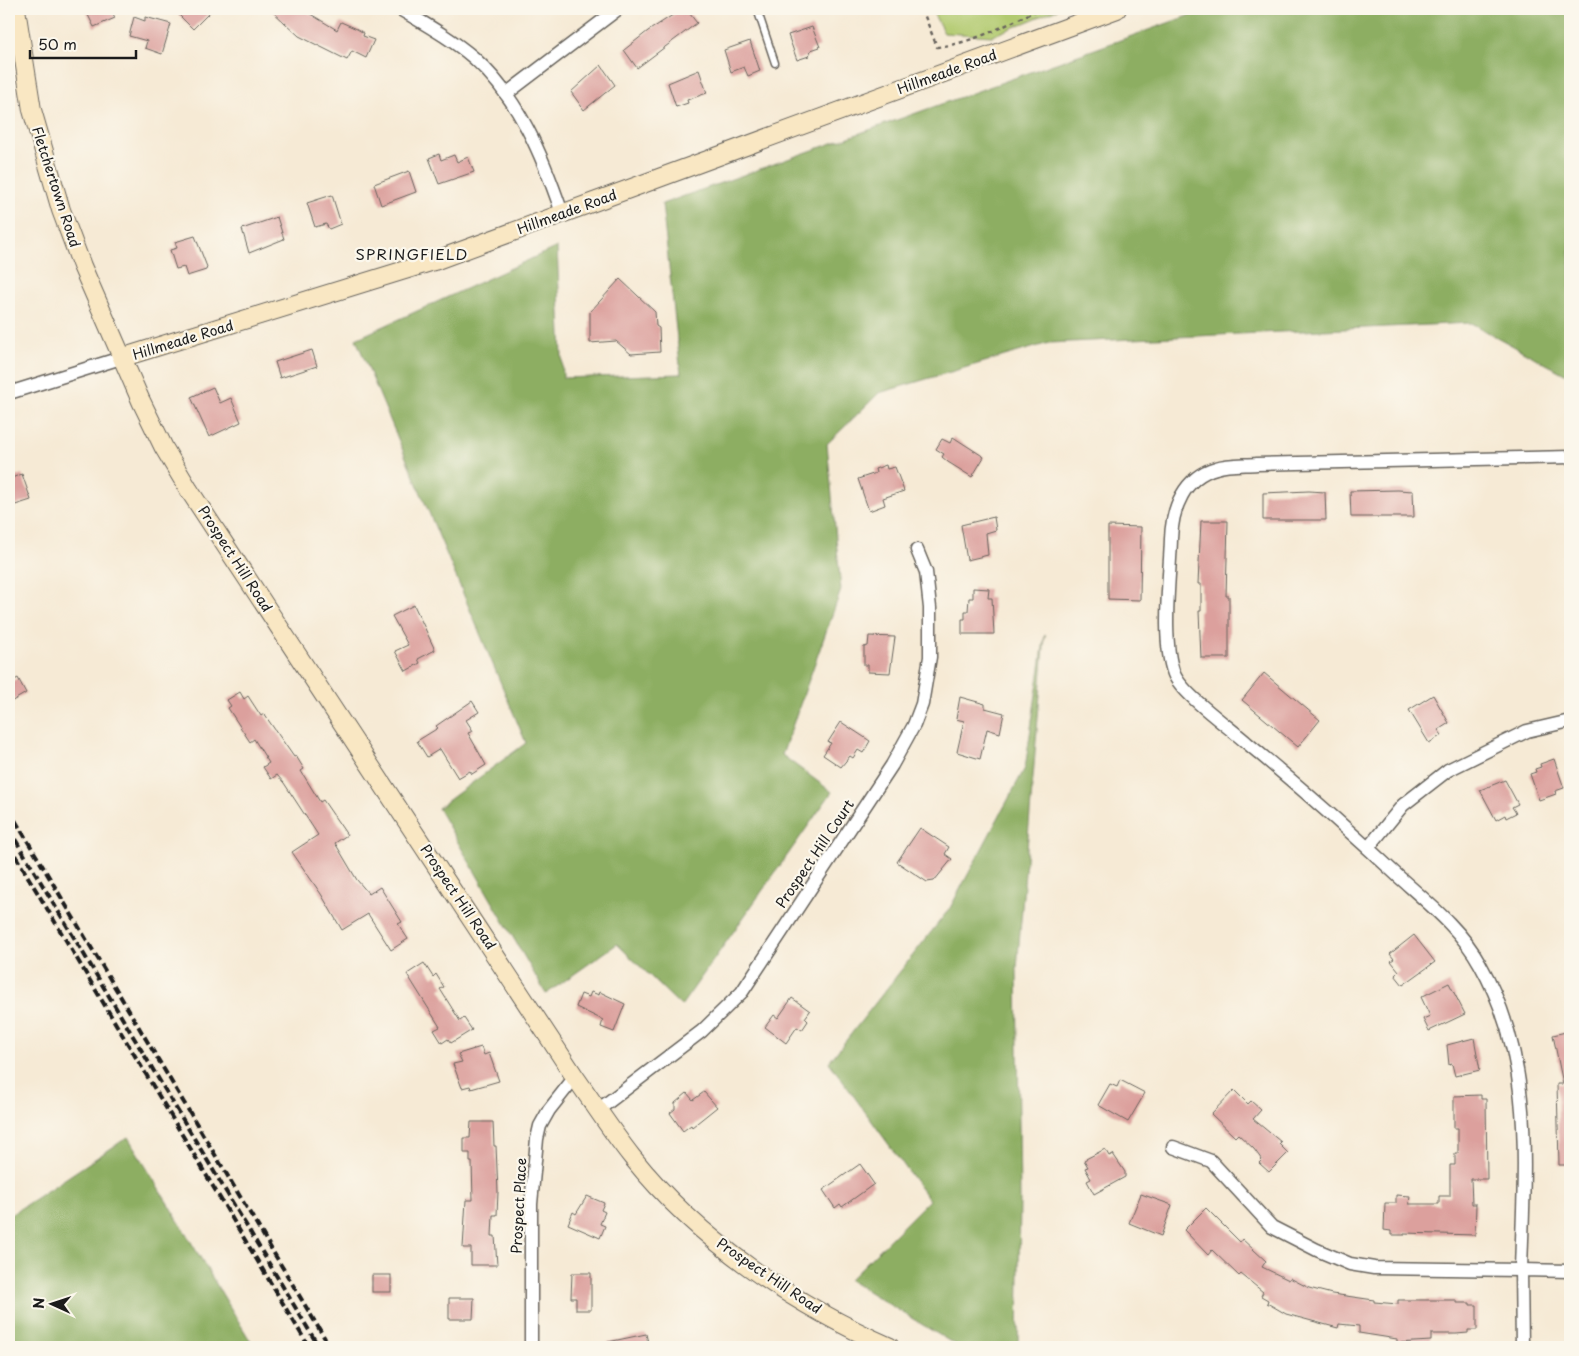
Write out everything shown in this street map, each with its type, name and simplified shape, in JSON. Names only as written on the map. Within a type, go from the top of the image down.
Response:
[{"type":"street","name":"Fletchertown Road","points":[[16,9],[32,110],[60,210],[82,266],[124,357]]},
{"type":"street","points":[[400,9],[473,57],[506,94],[536,145],[562,213]]},
{"type":"street","points":[[506,94],[618,9]]},
{"type":"street","name":"Hillmeade Road","points":[[9,393],[416,267],[1118,9]]},
{"type":"street","name":"Prospect Hill Road","points":[[124,357],[164,448],[189,490],[575,1077],[633,1158],[687,1216],[720,1245],[797,1297],[890,1347]]},
{"type":"street","points":[[1522,1347],[1523,1139],[1519,1072],[1504,1012],[1480,962],[1455,929],[1324,808],[1195,699],[1175,676],[1167,647],[1172,522],[1178,498],[1194,480],[1216,468],[1256,464],[1570,457]]},
{"type":"street","name":"Prospect Hill Court","points":[[598,1110],[702,1031],[742,992],[892,765],[914,724],[922,704],[930,657],[930,608],[926,572],[918,550]]},
{"type":"street","points":[[1368,848],[1403,805],[1448,770],[1527,731],[1570,721]]},
{"type":"street","name":"Prospect Place","points":[[531,1347],[531,1204],[537,1139],[540,1126],[549,1110],[575,1077]]},
{"type":"street","points":[[1173,1147],[1210,1161],[1272,1227],[1350,1264],[1374,1268],[1570,1271]]},
{"type":"lane","points":[[757,9],[775,63]]},
{"type":"path","points":[[922,9],[936,47],[953,45],[991,32],[1039,9]]},
{"type":"green space","points":[[931,9],[1058,9],[992,36],[944,33]]},
{"type":"green space","points":[[1207,9],[1570,9],[1570,377],[1471,323],[1049,343],[879,393],[827,444],[841,590],[782,755],[832,792],[681,1006],[617,944],[546,994],[438,808],[526,743],[356,339],[557,247],[563,378],[681,374],[662,204]]},
{"type":"green space","points":[[1045,634],[1017,968],[1020,1198],[1018,1347],[959,1347],[849,1280],[929,1200],[829,1062],[950,908],[1025,768]]},
{"type":"green space","points":[[128,1137],[254,1347],[9,1347],[9,1216]]},
{"type":"building","points":[[85,9],[111,9],[115,18],[94,27]]},
{"type":"building","points":[[173,9],[213,9],[193,29]]},
{"type":"building","points":[[270,9],[302,9],[337,30],[341,22],[364,33],[363,36],[374,40],[366,58],[352,51],[347,60],[299,36]]},
{"type":"building","points":[[682,9],[686,9],[697,23],[637,68],[624,50],[648,31]]},
{"type":"building","points":[[134,17],[145,21],[145,17],[171,24],[162,54],[145,48],[147,41],[129,36]]},
{"type":"building","points":[[812,27],[820,47],[811,50],[809,56],[797,60],[788,35]]},
{"type":"building","points":[[750,41],[760,71],[748,76],[744,67],[731,72],[724,50]]},
{"type":"building","points":[[601,65],[615,85],[584,110],[571,92]]},
{"type":"building","points":[[699,70],[707,93],[687,100],[688,103],[676,107],[668,83]]},
{"type":"building","points":[[439,154],[441,160],[454,155],[457,162],[468,157],[474,172],[439,184],[429,158]]},
{"type":"building","points":[[409,171],[416,192],[381,205],[374,184]]},
{"type":"building","points":[[332,195],[341,224],[329,229],[326,224],[315,227],[307,203]]},
{"type":"building","points":[[277,217],[284,239],[249,253],[242,229]]},
{"type":"building","points":[[195,236],[207,267],[206,270],[187,276],[184,267],[176,269],[170,250],[177,248],[175,242]]},
{"type":"building","points":[[620,279],[655,312],[656,326],[659,328],[660,352],[631,354],[616,341],[590,343],[590,312]]},
{"type":"building","points":[[312,350],[317,366],[280,378],[275,362]]},
{"type":"building","points":[[213,387],[220,403],[231,398],[241,422],[209,437],[191,397]]},
{"type":"building","points":[[953,437],[984,457],[972,477],[948,462],[942,457],[944,454],[936,449],[942,439],[950,443]]},
{"type":"building","points":[[886,465],[887,469],[895,467],[904,491],[883,498],[885,505],[869,511],[858,479],[876,473],[875,469]]},
{"type":"building","points":[[22,474],[31,500],[9,507],[9,479]]},
{"type":"building","points":[[1350,491],[1413,491],[1414,517],[1351,517]]},
{"type":"building","points":[[1325,492],[1326,520],[1263,520],[1263,493]]},
{"type":"building","points":[[994,517],[996,530],[986,533],[988,555],[967,560],[961,525]]},
{"type":"building","points":[[1201,521],[1228,521],[1226,596],[1229,596],[1229,658],[1201,658],[1199,611],[1201,611],[1201,584],[1198,584]]},
{"type":"building","points":[[1108,526],[1141,527],[1140,600],[1108,599]]},
{"type":"building","points":[[973,588],[989,589],[988,598],[992,598],[994,634],[962,634],[962,619],[965,619],[965,611],[968,611],[969,598],[973,598]]},
{"type":"building","points":[[414,605],[435,650],[418,659],[420,663],[406,671],[395,651],[408,645],[392,616]]},
{"type":"building","points":[[869,636],[895,637],[890,673],[868,672],[868,665],[864,665],[864,647],[868,646]]},
{"type":"building","points":[[1264,673],[1320,720],[1298,747],[1242,700]]},
{"type":"building","points":[[18,678],[26,693],[9,703],[9,683]]},
{"type":"building","points":[[240,692],[244,699],[248,696],[261,716],[264,714],[294,757],[296,756],[304,769],[301,771],[320,802],[323,800],[347,835],[335,843],[357,880],[369,894],[380,887],[402,922],[398,924],[408,939],[391,950],[368,914],[342,930],[321,894],[292,852],[318,835],[284,783],[277,775],[271,779],[263,767],[269,763],[254,739],[250,742],[228,708],[231,706],[227,700]]},
{"type":"building","points":[[1433,695],[1449,723],[1438,730],[1442,735],[1429,743],[1409,710]]},
{"type":"building","points":[[960,697],[985,704],[985,708],[1004,713],[1000,733],[987,729],[980,759],[957,752],[964,721],[956,719]]},
{"type":"building","points":[[472,701],[479,712],[466,720],[473,731],[468,733],[486,765],[472,774],[470,771],[458,778],[440,749],[427,757],[417,741],[438,728],[436,726]]},
{"type":"building","points":[[841,722],[870,741],[863,753],[858,750],[853,758],[850,756],[841,767],[823,755],[831,743],[828,742]]},
{"type":"building","points":[[1554,759],[1564,788],[1555,791],[1556,794],[1539,800],[1530,774],[1536,772],[1535,769],[1541,767],[1540,764]]},
{"type":"building","points":[[1505,780],[1518,804],[1512,807],[1516,813],[1506,818],[1505,815],[1496,820],[1480,790]]},
{"type":"building","points":[[920,828],[949,847],[945,854],[952,859],[934,881],[927,882],[897,862]]},
{"type":"building","points":[[1414,935],[1435,962],[1403,985],[1395,975],[1399,971],[1391,961],[1394,959],[1390,954]]},
{"type":"building","points":[[424,963],[433,977],[436,974],[444,987],[440,989],[460,1021],[464,1018],[472,1030],[451,1043],[448,1039],[442,1043],[434,1030],[440,1027],[407,974]]},
{"type":"building","points":[[1449,983],[1465,1014],[1429,1031],[1423,1019],[1430,1016],[1421,997]]},
{"type":"building","points":[[591,992],[599,995],[600,992],[625,1004],[614,1032],[601,1027],[603,1020],[576,1007],[581,994],[589,997]]},
{"type":"building","points":[[792,998],[810,1011],[805,1018],[808,1021],[802,1030],[797,1027],[786,1043],[765,1027],[774,1015],[778,1018]]},
{"type":"building","points":[[1570,1031],[1570,1165],[1559,1165],[1557,1084],[1563,1084],[1553,1035]]},
{"type":"building","points":[[1474,1038],[1480,1070],[1455,1076],[1452,1064],[1449,1065],[1447,1045]]},
{"type":"building","points":[[481,1047],[484,1055],[489,1053],[499,1081],[471,1089],[470,1086],[462,1088],[453,1064],[462,1062],[458,1054]]},
{"type":"building","points":[[1120,1080],[1145,1093],[1128,1122],[1098,1105],[1110,1084],[1117,1087]]},
{"type":"building","points":[[1234,1090],[1248,1104],[1251,1101],[1261,1110],[1253,1119],[1281,1142],[1279,1144],[1288,1153],[1269,1172],[1259,1163],[1262,1160],[1254,1149],[1238,1134],[1235,1137],[1211,1114]]},
{"type":"building","points":[[704,1092],[717,1107],[692,1127],[691,1125],[683,1131],[670,1113],[675,1109],[675,1103],[687,1093],[693,1100]]},
{"type":"building","points":[[1481,1095],[1481,1099],[1486,1099],[1487,1179],[1471,1179],[1472,1204],[1476,1204],[1475,1235],[1404,1233],[1404,1235],[1391,1235],[1391,1231],[1384,1230],[1385,1203],[1396,1203],[1396,1195],[1410,1196],[1409,1204],[1439,1204],[1439,1196],[1450,1196],[1450,1165],[1455,1165],[1455,1153],[1458,1153],[1458,1128],[1454,1128],[1454,1096]]},
{"type":"building","points":[[471,1122],[493,1122],[498,1192],[497,1215],[493,1215],[492,1236],[495,1236],[497,1265],[471,1265],[471,1248],[463,1248],[466,1200],[473,1200],[472,1162],[470,1162],[470,1153],[464,1153],[464,1138],[470,1138]]},
{"type":"building","points":[[1105,1149],[1109,1156],[1113,1154],[1125,1172],[1125,1177],[1094,1194],[1087,1181],[1091,1179],[1085,1168],[1088,1167],[1084,1160]]},
{"type":"building","points":[[860,1164],[874,1184],[842,1207],[840,1204],[835,1208],[823,1190]]},
{"type":"building","points":[[1141,1194],[1172,1205],[1161,1236],[1129,1223]]},
{"type":"building","points":[[587,1196],[604,1203],[601,1210],[605,1212],[600,1224],[605,1226],[600,1238],[568,1224],[573,1212],[576,1214]]},
{"type":"building","points":[[1206,1208],[1240,1242],[1242,1239],[1266,1261],[1262,1267],[1289,1280],[1290,1278],[1309,1288],[1332,1294],[1374,1300],[1374,1302],[1398,1304],[1398,1300],[1456,1300],[1456,1303],[1470,1303],[1470,1305],[1477,1305],[1477,1330],[1468,1330],[1468,1333],[1431,1334],[1431,1341],[1397,1343],[1397,1339],[1359,1333],[1359,1326],[1339,1324],[1338,1328],[1286,1314],[1267,1303],[1268,1300],[1261,1296],[1263,1292],[1241,1274],[1239,1276],[1212,1250],[1208,1255],[1184,1230]]},
{"type":"building","points":[[572,1273],[591,1273],[591,1310],[576,1310],[576,1298],[571,1298]]},
{"type":"building","points":[[372,1275],[391,1275],[391,1292],[372,1292]]},
{"type":"building","points":[[449,1298],[474,1298],[473,1319],[449,1319]]},
{"type":"building","points":[[646,1334],[649,1347],[608,1347],[608,1342]]},
{"type":"railway","points":[[9,810],[330,1347]]},
{"type":"railway","points":[[9,829],[319,1347]]},
{"type":"railway","points":[[9,845],[309,1347]]},
{"type":"district","name":"SPRINGFIELD","points":[[412,255]]}]
